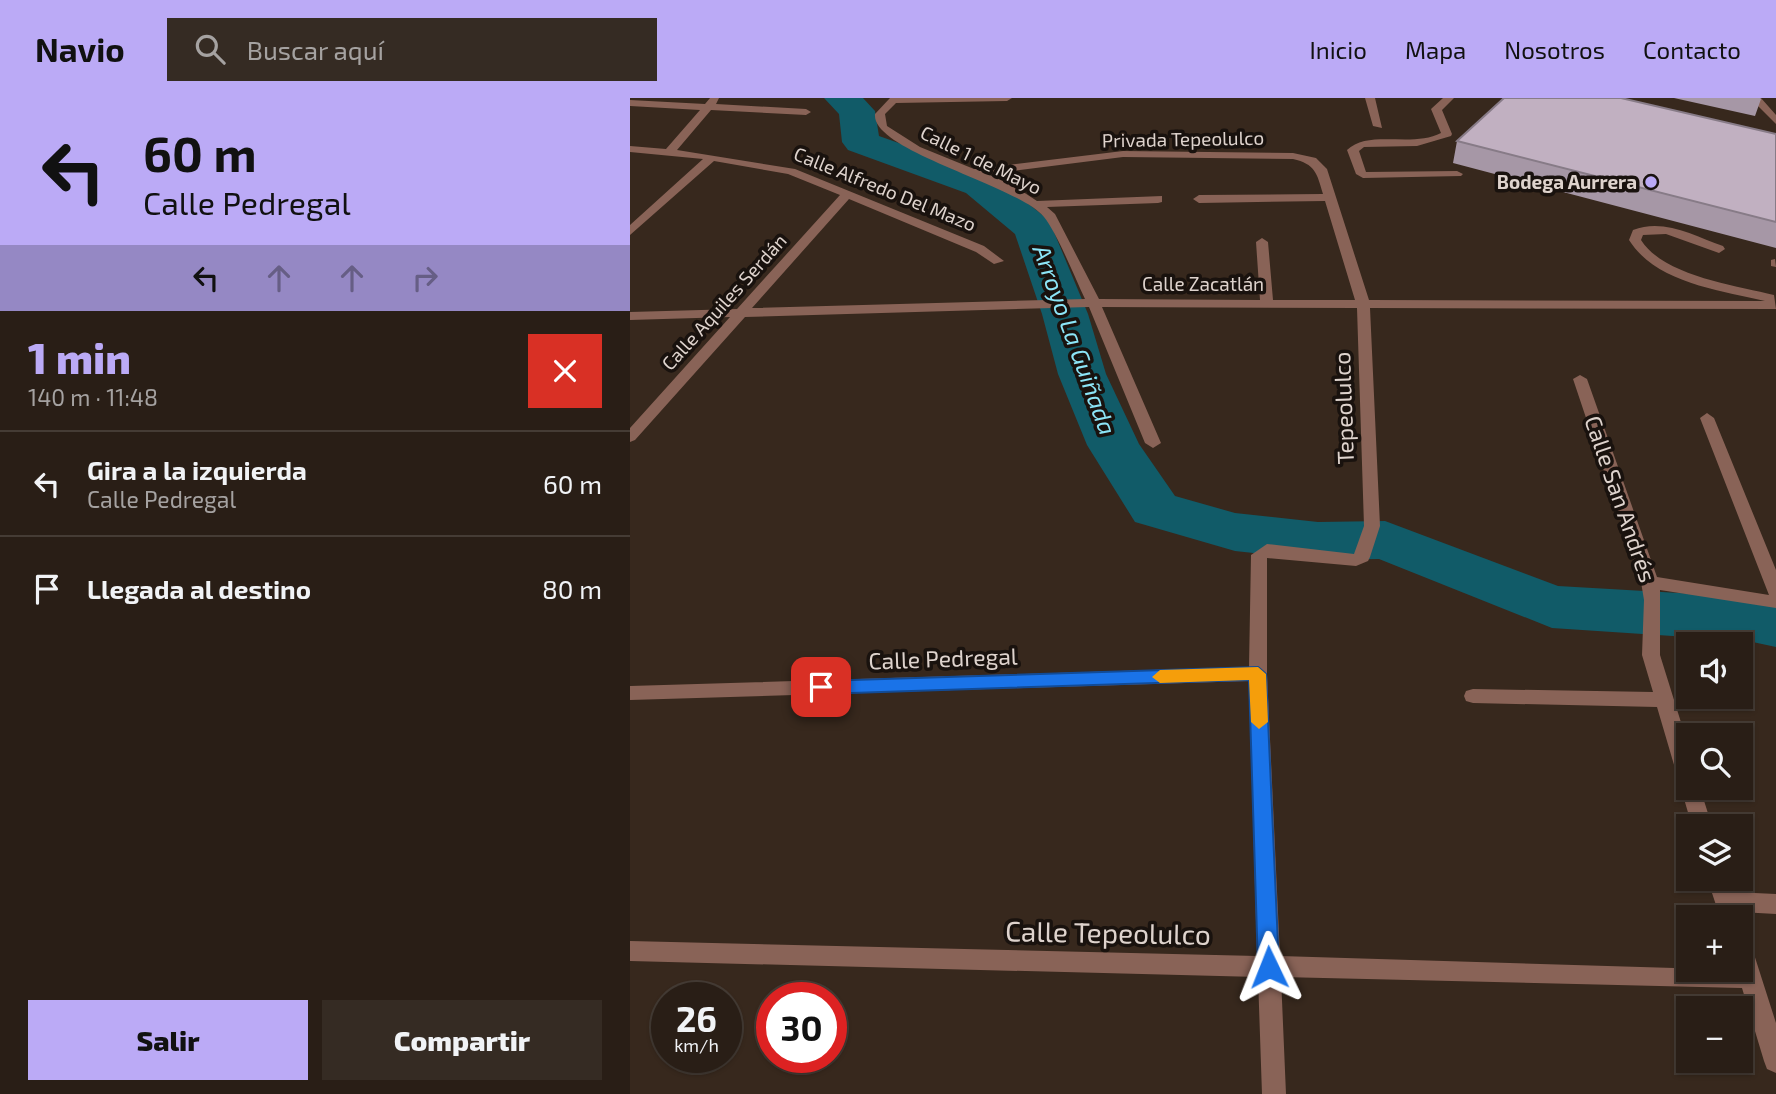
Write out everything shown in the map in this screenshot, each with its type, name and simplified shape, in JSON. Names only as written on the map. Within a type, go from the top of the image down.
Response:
[{"type":"street","points":[[896,99],[1007,98]]},
{"type":"street","points":[[1370,98],[1378,126]]},
{"type":"street","points":[[1450,98],[1436,109],[1447,134],[1443,137],[1432,141],[1366,144],[1353,150],[1363,174],[1457,174]]},
{"type":"street","points":[[1755,98],[1776,121]]},
{"type":"street","name":"Calle 1 de Mayo","points":[[896,99],[882,109],[879,116],[883,128],[916,149],[1010,188],[1049,214],[1059,228],[1094,303],[1153,443]]},
{"type":"street","points":[[630,103],[713,102],[806,112]]},
{"type":"street","points":[[670,152],[713,102]]},
{"type":"street","name":"Calle Alfredo Del Mazo","points":[[630,149],[712,157],[791,171],[980,250],[998,261]]},
{"type":"street","name":"Privada Tepeolulco","points":[[971,173],[1123,154],[1242,153],[1311,160]]},
{"type":"street","points":[[630,231],[712,157]]},
{"type":"street","name":"Tepeolulco","points":[[1258,674],[1258,555],[1267,550],[1348,560],[1362,557],[1372,526],[1363,303],[1321,169],[1311,160]]},
{"type":"street","name":"Calle Aquiles Serdán","points":[[630,437],[847,194]]},
{"type":"street","points":[[1199,199],[1328,197]]},
{"type":"street","points":[[1037,204],[1158,199]]},
{"type":"street","points":[[1719,249],[1656,228],[1643,229],[1637,233],[1635,240],[1649,258],[1669,268],[1776,302]]},
{"type":"street","points":[[1262,242],[1267,304]]},
{"type":"street","name":"Calle Zacatlán","points":[[630,316],[1075,303],[1776,302]]},
{"type":"street","name":"Calle San Andrés","points":[[1580,379],[1651,591],[1650,639],[1676,739]]},
{"type":"street","points":[[1707,418],[1776,591]]},
{"type":"street","points":[[1651,591],[1776,602]]},
{"type":"street","points":[[1258,674],[1274,1094]]},
{"type":"street","name":"Calle Pedregal","points":[[630,693],[1258,674]]},
{"type":"street","points":[[1473,696],[1664,700]]},
{"type":"street","points":[[1753,906],[1776,904]]},
{"type":"street","name":"Calle Tepeolulco","points":[[630,951],[1676,976]]},
{"type":"street","points":[[1753,981],[1776,1060]]},
{"type":"building","name":"Bodega Aurrera","points":[[1504,98],[1621,98],[1776,134],[1776,222],[1457,141]]},
{"type":"waterway","name":"Arroyo La Guiñada","points":[[842,98],[857,111],[861,142],[980,185],[1034,229],[1065,314],[1082,374],[1113,445],[1155,509],[1235,532],[1318,541],[1385,540],[1552,607],[1748,619],[1776,625]]},
{"type":"slow traffic","points":[[1160,677],[1258,674],[1259,722]]},
{"type":"place","name":"Bodega Aurrera","points":[[1651,182]]},
{"type":"route","points":[[821,687],[1258,674],[1269,967]]}]
